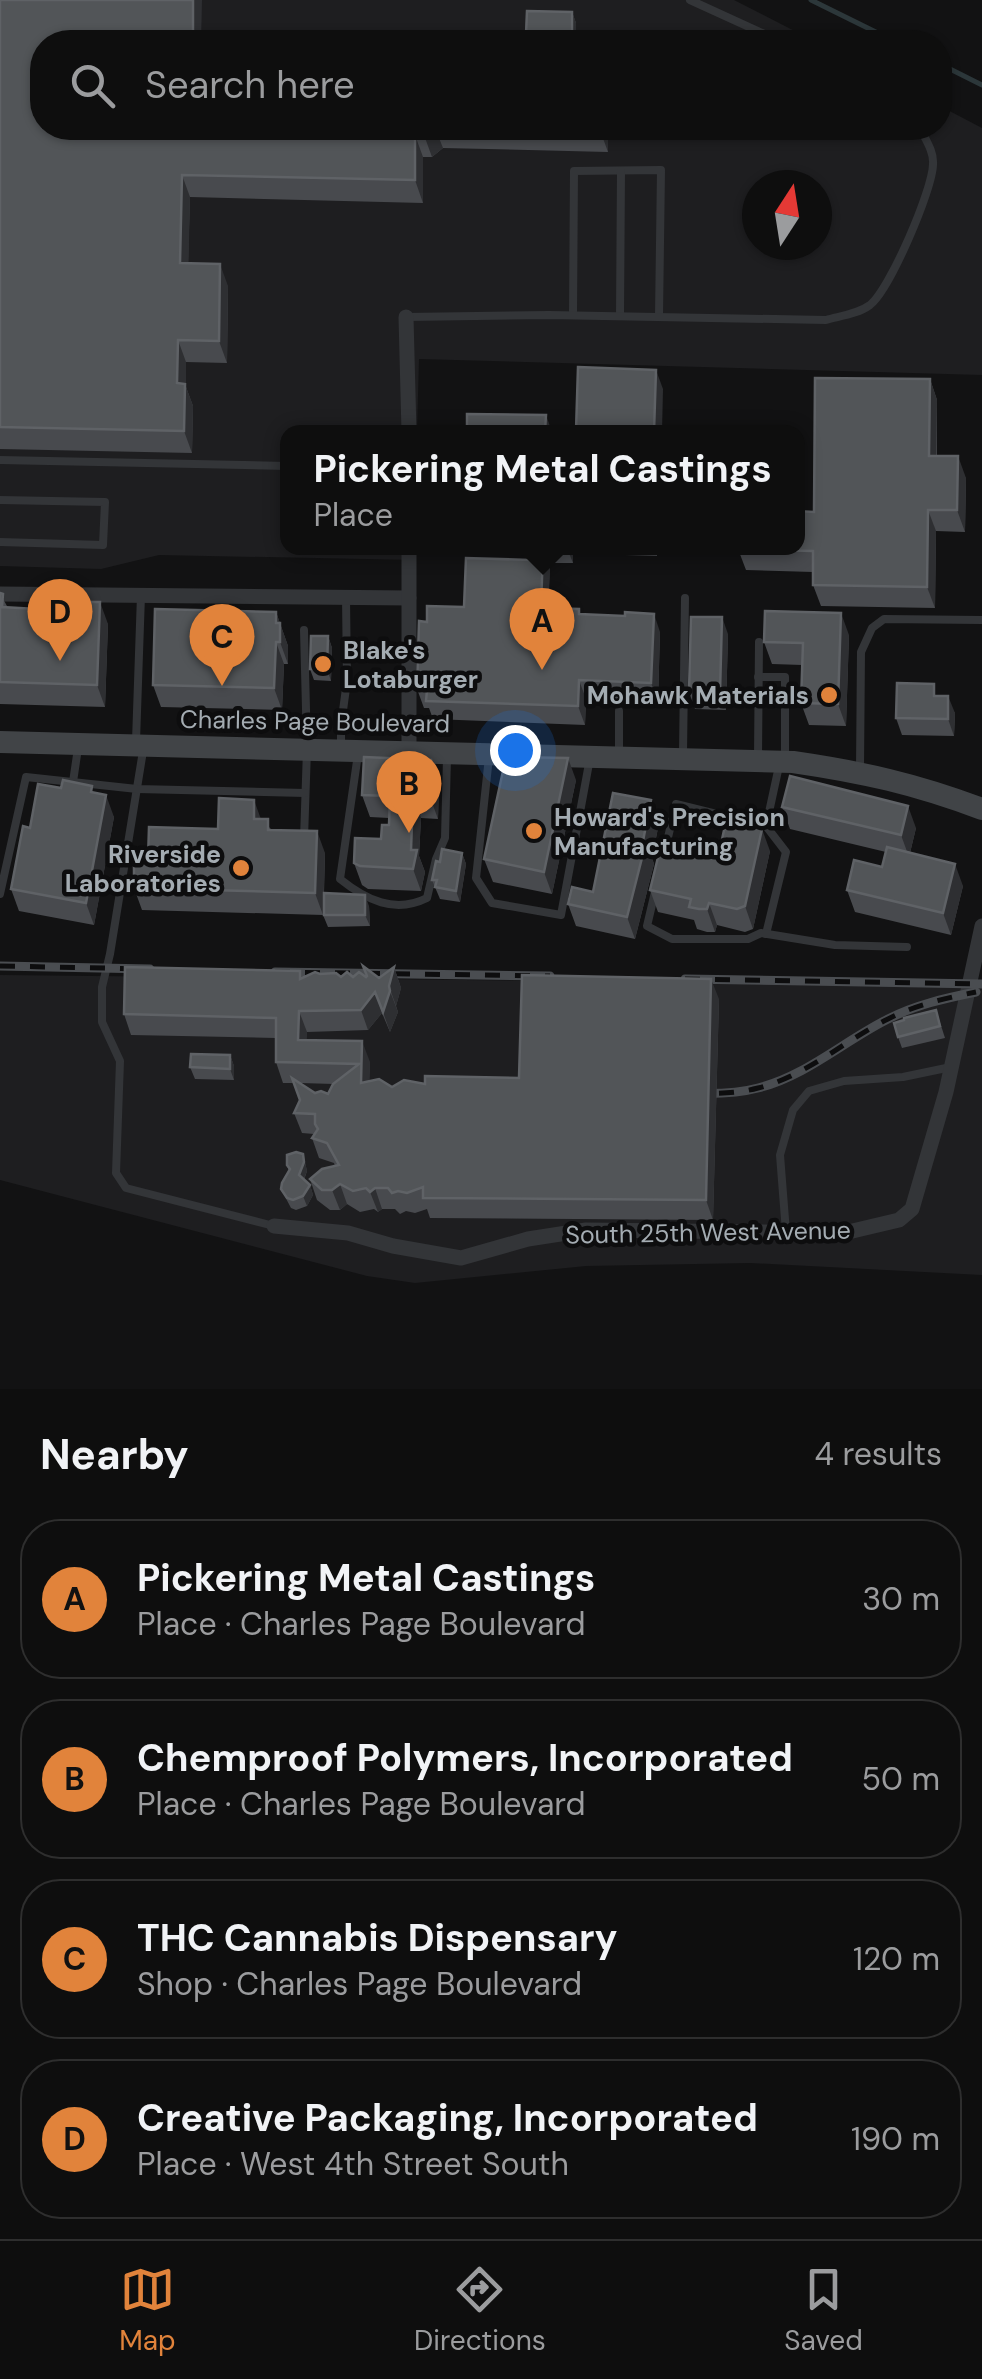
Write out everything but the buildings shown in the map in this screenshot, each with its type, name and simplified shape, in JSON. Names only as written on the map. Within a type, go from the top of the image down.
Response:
[{"type":"main road","name":"Charles Page Boulevard","points":[[0,742],[774,761],[860,773],[934,791],[982,809]]},
{"type":"street","points":[[406,317],[409,425]]},
{"type":"street","points":[[409,555],[409,751]]},
{"type":"street","points":[[0,594],[409,598]]},
{"type":"street","name":"South 25th West Avenue","points":[[274,1226],[348,1233],[461,1258],[528,1239],[586,1230],[844,1233],[899,1220],[912,1208],[952,1067],[982,926]]},
{"type":"lane","points":[[690,0],[756,30]]},
{"type":"lane","points":[[406,317],[620,315],[826,320],[851,314],[870,305],[894,271],[932,181],[934,158],[926,140]]},
{"type":"lane","points":[[620,315],[621,170]]},
{"type":"lane","points":[[573,315],[574,171],[661,170],[659,316]]},
{"type":"lane","points":[[0,460],[280,466]]},
{"type":"lane","points":[[0,500],[105,502],[103,546],[0,542]]},
{"type":"lane","points":[[140,595],[137,789],[102,987],[102,1022],[120,1060],[116,1172],[126,1188],[274,1226]]},
{"type":"lane","points":[[346,597],[347,681],[341,725],[350,750],[340,879],[366,898],[380,904],[414,905],[428,898],[444,838],[447,752]]},
{"type":"lane","points":[[683,758],[685,598]]},
{"type":"lane","points":[[860,773],[861,652],[872,628],[884,619],[982,620]]},
{"type":"lane","points":[[304,630],[304,844]]},
{"type":"lane","points":[[758,642],[758,677],[774,761]]},
{"type":"lane","points":[[758,677],[785,677],[766,826]]},
{"type":"lane","points":[[619,711],[619,756]]},
{"type":"lane","points":[[73,782],[79,744]]},
{"type":"lane","points":[[489,753],[476,878],[492,903],[561,915],[590,756]]},
{"type":"lane","points":[[0,894],[26,776],[137,789],[306,793]]},
{"type":"lane","points":[[664,856],[676,804],[766,826],[786,852],[766,934]]},
{"type":"lane","points":[[660,874],[647,926],[672,939],[748,939],[761,933],[835,946],[908,947]]},
{"type":"lane","points":[[786,1232],[780,1155],[793,1110],[809,1092],[844,1081],[903,1077],[952,1067]]},
{"type":"shaded area","points":[[0,0],[734,0],[793,30],[30,30],[30,140],[952,140],[952,112],[982,128],[982,375],[419,359],[417,425],[280,425],[280,555],[416,555],[416,560],[159,555],[101,569],[0,566]]},
{"type":"shaded area","points":[[0,975],[982,988],[982,1275],[750,1263],[586,1266],[415,1283],[367,1276],[0,1180]]},
{"type":"waterway","points":[[811,0],[872,30]]},
{"type":"waterway","points":[[952,70],[982,85]]},
{"type":"railway","points":[[0,966],[150,969]]},
{"type":"railway","points":[[275,972],[550,976]]},
{"type":"railway","points":[[685,979],[982,984]]},
{"type":"railway","points":[[689,1093],[741,1091],[776,1082],[898,1014],[976,992]]},
{"type":"place","name":"Creative Packaging, Incorporated","points":[[60,661]]},
{"type":"place","name":"Blake's Lotaburger","points":[[323,664]]},
{"type":"place","name":"Pickering Metal Castings","points":[[542,670]]},
{"type":"place","name":"THC Cannabis Dispensary","points":[[222,686]]},
{"type":"place","name":"Mohawk Materials","points":[[829,695]]},
{"type":"place","name":"Howard's Precision Manufacturing","points":[[534,831]]},
{"type":"place","name":"Chemproof Polymers, Incorporated","points":[[409,833]]},
{"type":"place","name":"Riverside Laboratories","points":[[241,868]]}]
